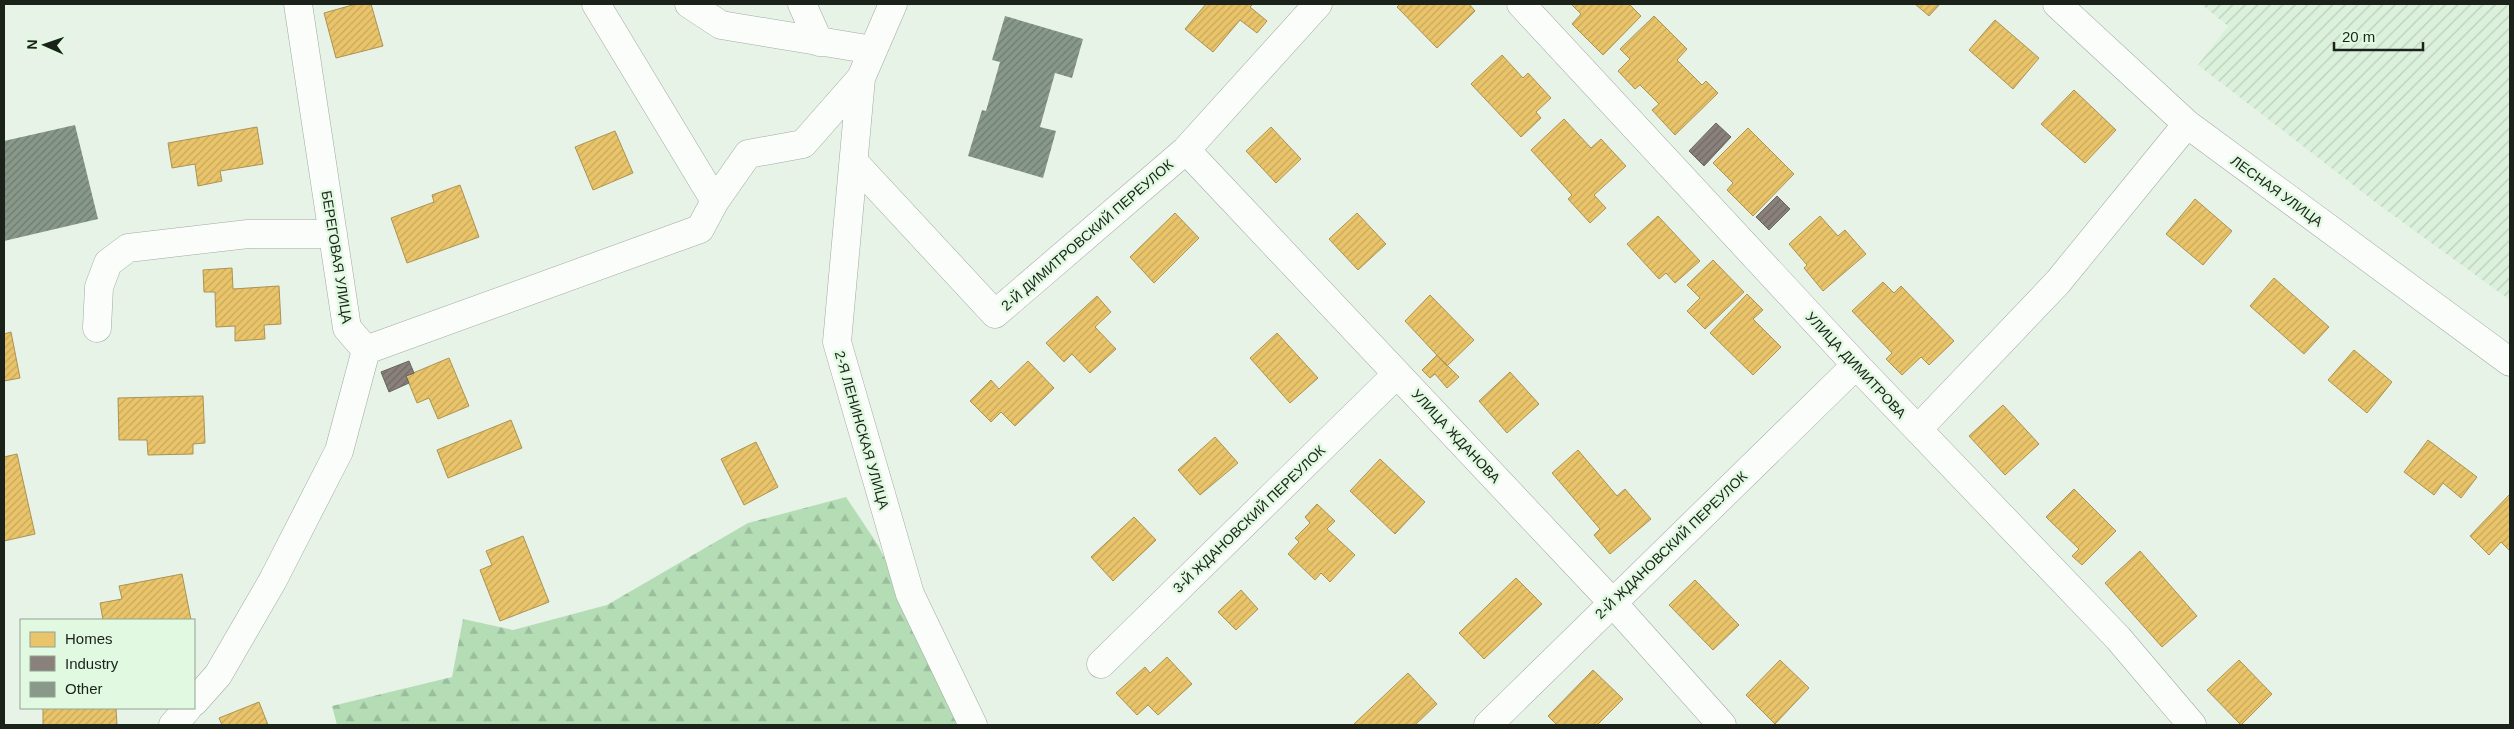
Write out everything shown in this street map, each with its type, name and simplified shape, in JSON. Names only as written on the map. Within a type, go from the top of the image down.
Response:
[{"type":"street","name":"БЕРЕГОВАЯ УЛИЦА","points":[[298,4],[347,328],[366,350]]},
{"type":"street","points":[[596,4],[715,201]]},
{"type":"street","points":[[689,4],[721,25],[873,50]]},
{"type":"street","points":[[802,4],[819,42]]},
{"type":"street","name":"2-Я ЛЕНИНСКАЯ УЛИЦА","points":[[893,4],[861,78],[837,342],[910,594],[973,725]]},
{"type":"street","name":"2-Й ДИМИТРОВСКИЙ ПЕРЕУЛОК","points":[[854,162],[995,314],[1186,150],[1318,4]]},
{"type":"street","name":"УЛИЦА ДИМИТРОВА","points":[[1521,4],[1856,365],[2118,638],[2192,725]]},
{"type":"street","name":"ЛЕСНАЯ УЛИЦА","points":[[2057,4],[2187,124],[2510,362]]},
{"type":"street","points":[[195,701],[218,675],[273,580],[339,451],[366,350],[700,229],[715,201],[748,154],[803,144],[861,78]]},
{"type":"street","points":[[1918,429],[2058,282],[2187,124]]},
{"type":"street","name":"УЛИЦА ЖДАНОВА","points":[[1186,150],[1612,602],[1722,725]]},
{"type":"street","points":[[97,328],[99,287],[108,263],[128,248],[248,234],[333,234]]},
{"type":"street","name":"2-Й ЖДАНОВСКИЙ ПЕРЕУЛОК","points":[[1488,725],[1856,365]]},
{"type":"street","name":"3-Й ЖДАНОВСКИЙ ПЕРЕУЛОК","points":[[1101,664],[1397,374]]},
{"type":"street","points":[[173,725],[187,709]]},
{"type":"shaded area","points":[[2201,4],[2510,4],[2510,300],[2379,205],[2198,65],[2228,26]]},
{"type":"green space","points":[[846,497],[878,545],[967,725],[337,725],[332,706],[452,677],[463,619],[513,630],[607,605],[748,523]]},
{"type":"building: Homes","points":[[356,4],[371,4],[383,46],[336,58],[324,13]]},
{"type":"building: Homes","points":[[1206,4],[1253,4],[1250,7],[1267,21],[1257,33],[1240,20],[1213,52],[1185,29]]},
{"type":"building: Homes","points":[[1400,4],[1469,4],[1475,11],[1437,48],[1397,7]]},
{"type":"building: Homes","points":[[1571,4],[1629,4],[1641,16],[1603,55],[1572,24],[1581,14]]},
{"type":"building: Homes","points":[[1915,4],[1940,4],[1929,16]]},
{"type":"building: Homes","points":[[1654,16],[1687,49],[1677,60],[1702,85],[1706,81],[1718,93],[1675,135],[1652,110],[1659,104],[1640,85],[1635,89],[1618,71],[1630,59],[1620,49]]},
{"type":"building: Homes","points":[[1995,20],[2039,58],[2013,89],[1969,50]]},
{"type":"building: Homes","points":[[1502,55],[1523,78],[1528,73],[1551,98],[1536,112],[1541,118],[1521,137],[1471,84]]},
{"type":"building: Homes","points":[[2074,90],[2116,130],[2085,163],[2041,124]]},
{"type":"building: Homes","points":[[1564,119],[1591,148],[1601,139],[1626,166],[1594,195],[1606,208],[1590,223],[1568,199],[1572,195],[1531,150]]},
{"type":"building: Homes","points":[[257,127],[263,164],[220,171],[222,181],[198,186],[195,164],[172,168],[168,143]]},
{"type":"building: Homes","points":[[1271,127],[1301,159],[1276,183],[1246,151]]},
{"type":"building: Homes","points":[[1748,128],[1794,174],[1753,216],[1727,190],[1733,183],[1713,163]]},
{"type":"building: Homes","points":[[615,131],[633,173],[593,190],[575,147]]},
{"type":"building: Homes","points":[[460,185],[479,237],[407,263],[391,218],[434,202],[432,195]]},
{"type":"building: Homes","points":[[2195,199],[2232,231],[2203,265],[2166,234]]},
{"type":"building: Homes","points":[[1175,213],[1199,238],[1154,283],[1130,257]]},
{"type":"building: Homes","points":[[1357,213],[1386,244],[1358,270],[1329,239]]},
{"type":"building: Homes","points":[[1658,216],[1700,261],[1675,283],[1666,273],[1659,279],[1627,244]]},
{"type":"building: Homes","points":[[1820,216],[1838,236],[1845,230],[1866,254],[1823,291],[1804,268],[1807,265],[1789,244]]},
{"type":"building: Homes","points":[[1713,260],[1744,292],[1705,329],[1687,311],[1700,298],[1687,285]]},
{"type":"building: Homes","points":[[232,268],[233,289],[279,286],[281,324],[264,325],[265,339],[235,341],[235,326],[216,327],[215,292],[204,292],[203,270]]},
{"type":"building: Homes","points":[[2274,278],[2329,327],[2304,354],[2250,306]]},
{"type":"building: Homes","points":[[1883,282],[1894,293],[1901,286],[1954,341],[1929,365],[1921,357],[1902,375],[1886,359],[1892,353],[1852,311]]},
{"type":"building: Homes","points":[[1747,294],[1763,310],[1753,319],[1781,347],[1753,375],[1710,333]]},
{"type":"building: Homes","points":[[1430,295],[1474,340],[1447,366],[1405,321]]},
{"type":"building: Homes","points":[[1097,296],[1111,312],[1095,327],[1116,349],[1090,373],[1072,354],[1064,362],[1046,343]]},
{"type":"building: Homes","points":[[11,332],[20,378],[4,381],[4,334]]},
{"type":"building: Homes","points":[[1277,333],[1318,378],[1290,403],[1250,358]]},
{"type":"building: Homes","points":[[2354,350],[2392,382],[2367,413],[2328,380]]},
{"type":"building: Homes","points":[[1437,355],[1459,377],[1447,388],[1435,374],[1430,378],[1422,370]]},
{"type":"building: Homes","points":[[449,358],[469,406],[438,419],[429,398],[417,403],[406,376]]},
{"type":"building: Homes","points":[[1028,361],[1054,388],[1015,426],[1001,412],[991,422],[970,401],[991,380],[999,389]]},
{"type":"building: Homes","points":[[1510,372],[1539,404],[1507,433],[1479,401]]},
{"type":"building: Homes","points":[[203,396],[205,443],[193,444],[193,454],[148,455],[147,440],[119,440],[118,398]]},
{"type":"building: Homes","points":[[2003,405],[2039,444],[2005,475],[1969,436]]},
{"type":"building: Homes","points":[[511,420],[522,448],[448,478],[437,450]]},
{"type":"building: Homes","points":[[1215,437],[1238,463],[1200,495],[1178,470]]},
{"type":"building: Homes","points":[[2428,440],[2477,477],[2461,498],[2443,483],[2434,495],[2404,472]]},
{"type":"building: Homes","points":[[756,442],[778,487],[744,505],[721,459]]},
{"type":"building: Homes","points":[[1578,450],[1617,496],[1625,489],[1651,519],[1610,554],[1594,535],[1600,529],[1552,473]]},
{"type":"building: Homes","points":[[17,454],[35,534],[4,541],[4,457]]},
{"type":"building: Homes","points":[[1380,459],[1425,502],[1395,534],[1350,491]]},
{"type":"building: Homes","points":[[2074,489],[2116,531],[2082,565],[2072,556],[2079,549],[2046,517]]},
{"type":"building: Homes","points":[[2510,494],[2510,551],[2501,542],[2489,555],[2470,536]]},
{"type":"building: Homes","points":[[1317,504],[1335,521],[1327,529],[1355,555],[1330,582],[1321,573],[1315,580],[1288,554],[1299,542],[1295,538],[1310,523],[1305,517]]},
{"type":"building: Homes","points":[[1134,517],[1156,540],[1113,581],[1091,557]]},
{"type":"building: Homes","points":[[523,536],[549,602],[500,621],[480,570],[492,565],[486,551]]},
{"type":"building: Homes","points":[[2140,551],[2197,616],[2162,647],[2105,583]]},
{"type":"building: Homes","points":[[182,574],[191,619],[103,619],[100,603],[122,599],[119,586]]},
{"type":"building: Homes","points":[[1516,578],[1542,604],[1484,659],[1459,633]]},
{"type":"building: Homes","points":[[1695,580],[1739,625],[1713,650],[1669,605]]},
{"type":"building: Homes","points":[[1241,590],[1258,609],[1236,630],[1218,612]]},
{"type":"building: Homes","points":[[1167,657],[1192,684],[1158,715],[1148,705],[1137,715],[1116,693],[1145,667],[1150,673]]},
{"type":"building: Homes","points":[[1780,660],[1809,688],[1775,724],[1746,695]]},
{"type":"building: Homes","points":[[2239,660],[2272,694],[2241,725],[2207,690]]},
{"type":"building: Homes","points":[[1593,670],[1623,699],[1597,725],[1557,725],[1548,716]]},
{"type":"building: Homes","points":[[1408,673],[1437,704],[1415,725],[1353,725]]},
{"type":"building: Homes","points":[[259,702],[268,725],[222,725],[219,718]]},
{"type":"building: Homes","points":[[43,709],[116,709],[117,725],[43,725]]},
{"type":"building: Industry","points":[[1716,123],[1731,137],[1704,166],[1689,151]]},
{"type":"building: Industry","points":[[1777,196],[1790,209],[1769,230],[1756,217]]},
{"type":"building: Industry","points":[[409,361],[414,373],[406,376],[409,383],[389,392],[381,372]]},
{"type":"building: Other","points":[[1005,16],[1083,39],[1072,78],[1055,73],[1040,127],[1056,131],[1043,178],[968,156],[982,110],[986,111],[1000,62],[992,60]]},
{"type":"building: Other","points":[[75,125],[98,219],[4,241],[4,141]]}]
